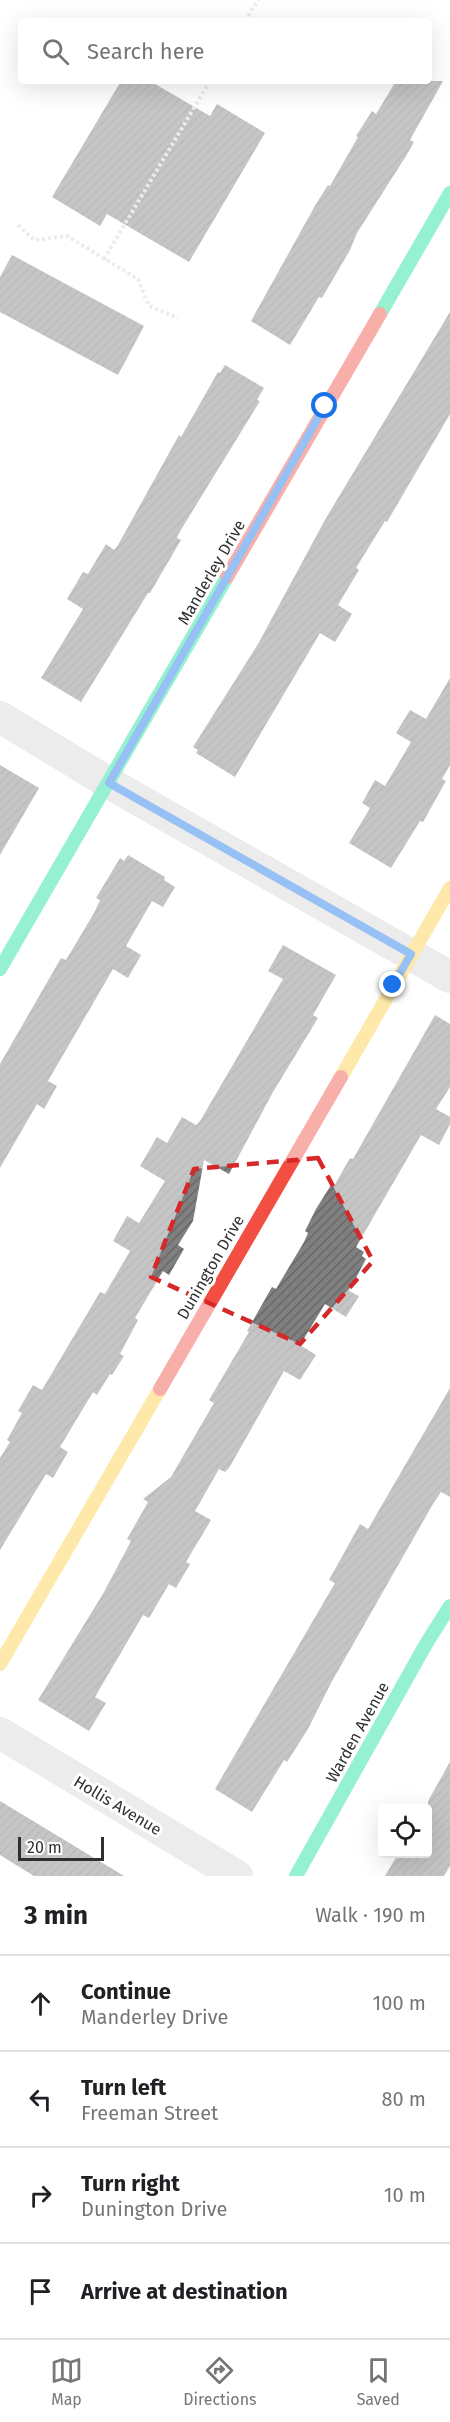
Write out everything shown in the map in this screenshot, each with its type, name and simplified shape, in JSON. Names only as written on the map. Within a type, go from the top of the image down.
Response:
[{"type":"street","name":"Manderley Drive","points":[[0,969],[450,193]]},
{"type":"street","points":[[0,717],[109,783],[450,977]]},
{"type":"street","name":"Dunington Drive","points":[[0,1664],[450,888]]},
{"type":"street","name":"Warden Avenue","points":[[296,1876],[426,1644],[450,1606]]},
{"type":"street","name":"Hollis Avenue","points":[[0,1733],[237,1876]]},
{"type":"path","points":[[247,18],[258,0]]},
{"type":"path","points":[[104,260],[208,84]]},
{"type":"path","points":[[18,225],[34,240],[67,236],[138,279],[149,306],[178,318]]},
{"type":"highlighted area","points":[[318,1158],[373,1261],[300,1344],[151,1277],[194,1169]]},
{"type":"building","points":[[432,81],[443,81],[410,140],[414,142],[406,156],[357,233],[350,250],[322,298],[319,297],[290,345],[251,321],[316,204],[328,185],[330,186],[358,137],[356,136],[372,111],[376,114],[394,84],[432,84]]},
{"type":"building","points":[[119,84],[155,84],[210,116],[217,104],[265,133],[189,262],[107,214],[100,226],[52,197]]},
{"type":"building","points":[[12,255],[144,326],[118,375],[0,312],[0,277]]},
{"type":"building","points":[[450,312],[450,414],[387,522],[385,521],[356,568],[359,570],[338,605],[352,614],[335,642],[320,633],[235,777],[196,753],[198,750],[193,747],[258,644],[326,518]]},
{"type":"building","points":[[225,365],[264,388],[257,400],[260,401],[179,533],[177,538],[181,540],[150,593],[81,702],[41,678],[83,609],[67,599],[83,572],[88,574],[106,544],[114,550],[118,545],[179,435],[181,437],[218,372],[220,373]]},
{"type":"building","points":[[450,678],[450,765],[442,779],[446,781],[423,822],[420,821],[391,868],[349,843],[370,808],[362,803],[375,780],[385,786],[411,742],[396,733],[410,710],[426,719]]},
{"type":"building","points":[[0,765],[39,788],[0,855]]},
{"type":"building","points":[[128,855],[165,877],[164,880],[175,887],[163,907],[152,901],[126,946],[141,955],[128,978],[113,969],[48,1081],[57,1086],[44,1109],[37,1104],[0,1168],[0,1064],[61,958],[66,960],[94,913],[100,900],[96,898],[120,858],[124,861]]},
{"type":"building","points":[[283,945],[336,975],[313,1015],[318,1018],[273,1092],[229,1174],[204,1160],[193,1221],[178,1245],[184,1249],[169,1275],[163,1271],[135,1318],[138,1320],[120,1354],[124,1356],[97,1395],[93,1392],[60,1447],[68,1452],[53,1478],[46,1474],[0,1550],[0,1458],[10,1442],[7,1440],[22,1413],[18,1411],[33,1385],[42,1390],[100,1292],[105,1294],[130,1251],[113,1241],[127,1216],[139,1223],[165,1181],[140,1166],[157,1137],[167,1143],[182,1117],[196,1125],[200,1121],[283,979],[268,971]]},
{"type":"building","points":[[435,1015],[450,1024],[450,1087],[436,1109],[450,1117],[450,1124],[439,1145],[421,1135],[356,1247],[364,1252],[362,1256],[366,1259],[349,1291],[359,1296],[346,1317],[325,1304],[300,1345],[316,1355],[300,1380],[284,1371],[229,1468],[225,1472],[219,1469],[195,1511],[211,1520],[186,1562],[190,1564],[176,1588],[169,1584],[149,1618],[143,1615],[95,1697],[106,1703],[89,1731],[38,1700],[104,1592],[131,1541],[127,1539],[148,1502],[143,1499],[171,1477],[214,1403],[209,1400],[249,1332],[247,1331],[272,1287],[276,1289],[304,1242],[308,1233],[305,1231],[316,1209],[331,1185],[334,1186],[350,1158],[353,1159]]},
{"type":"building","points":[[450,1388],[450,1497],[441,1492],[433,1504],[331,1683],[308,1729],[287,1762],[284,1760],[252,1812],[215,1789],[335,1583],[329,1580],[360,1524],[368,1529]]},
{"type":"building","points":[[450,1762],[450,1866],[444,1876],[385,1876],[396,1858],[432,1858],[432,1804],[428,1804]]},
{"type":"building","points":[[0,1801],[124,1876],[34,1876],[0,1855]]},
{"type":"traffic: fast","points":[[380,314],[450,193]]},
{"type":"traffic: fast","points":[[0,969],[227,577]]},
{"type":"traffic: fast","points":[[296,1876],[426,1644],[450,1606]]},
{"type":"traffic: slow","points":[[341,1077],[450,888]]},
{"type":"traffic: slow","points":[[0,1664],[160,1389]]},
{"type":"traffic: jam","points":[[227,577],[380,314]]},
{"type":"traffic: jam","points":[[160,1389],[341,1077]]},
{"type":"route","points":[[325,406],[109,783],[411,954],[393,985]]}]
